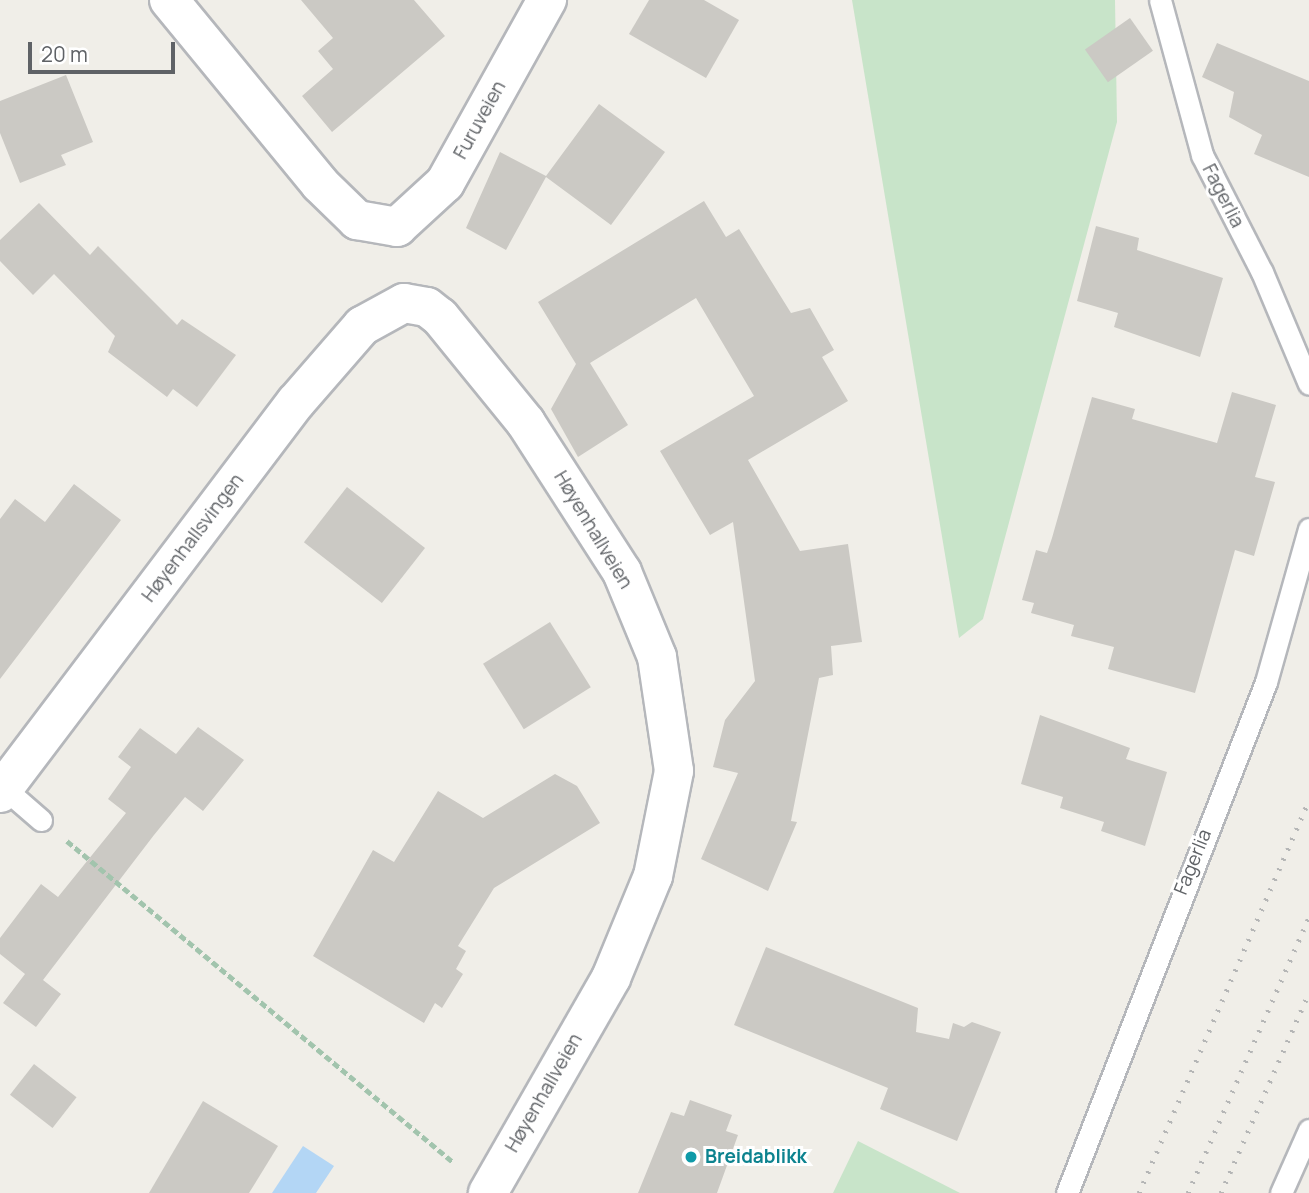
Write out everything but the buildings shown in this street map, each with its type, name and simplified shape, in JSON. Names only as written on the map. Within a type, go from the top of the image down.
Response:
[{"type":"street","name":"Furuveien","points":[[169,0],[320,184],[358,220],[397,227],[444,183],[547,0]]},
{"type":"street","name":"Høyenhallsvingen","points":[[2,790],[296,402],[362,326],[404,303]]},
{"type":"street","name":"Høyenhallveien","points":[[404,303],[427,307],[465,344],[591,520],[646,625],[671,747],[671,785],[648,888],[611,978],[488,1193]]},
{"type":"lane","name":"Fagerlia","points":[[1160,0],[1202,155],[1262,272],[1309,384]]},
{"type":"lane","name":"Fagerlia","points":[[1067,1193],[1266,681],[1309,529]]},
{"type":"lane","points":[[2,790],[41,820]]},
{"type":"lane","points":[[1281,1193],[1309,1130]]},
{"type":"path","points":[[41,820],[488,1193]]},
{"type":"green space","points":[[852,0],[1115,0],[1117,122],[983,619],[959,638]]},
{"type":"green space","points":[[858,1141],[960,1193],[833,1193]]},
{"type":"water","points":[[303,1146],[334,1166],[316,1193],[272,1193]]},
{"type":"railway","points":[[1139,1193],[1309,800]]},
{"type":"railway","points":[[1188,1193],[1309,918]]},
{"type":"railway","points":[[1221,1193],[1309,993]]},
{"type":"place","name":"Breidablikk","points":[[691,1157]]}]
